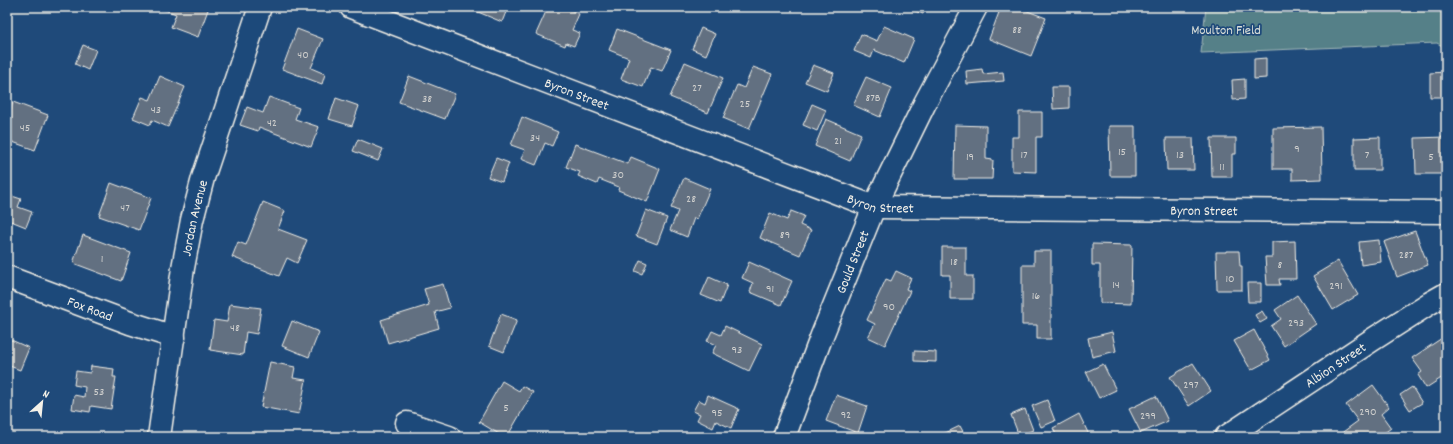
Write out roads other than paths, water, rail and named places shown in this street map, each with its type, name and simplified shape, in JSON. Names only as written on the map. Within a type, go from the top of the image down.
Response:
[{"type":"street","name":"Jordan Avenue","points":[[159,437],[187,243],[202,178],[260,7]]},
{"type":"street","name":"Byron Street","points":[[351,7],[874,207],[1446,212]]},
{"type":"street","name":"Gould Street","points":[[784,437],[821,338],[874,207],[925,103],[976,7]]},
{"type":"street","name":"Fox Road","points":[[7,277],[130,323],[174,337]]},
{"type":"street","name":"Albion Street","points":[[1226,437],[1372,340],[1446,294]]},
{"type":"street","points":[[407,423],[449,437]]},
{"type":"park label","name":"Moulton Field","points":[[1226,29]]}]
